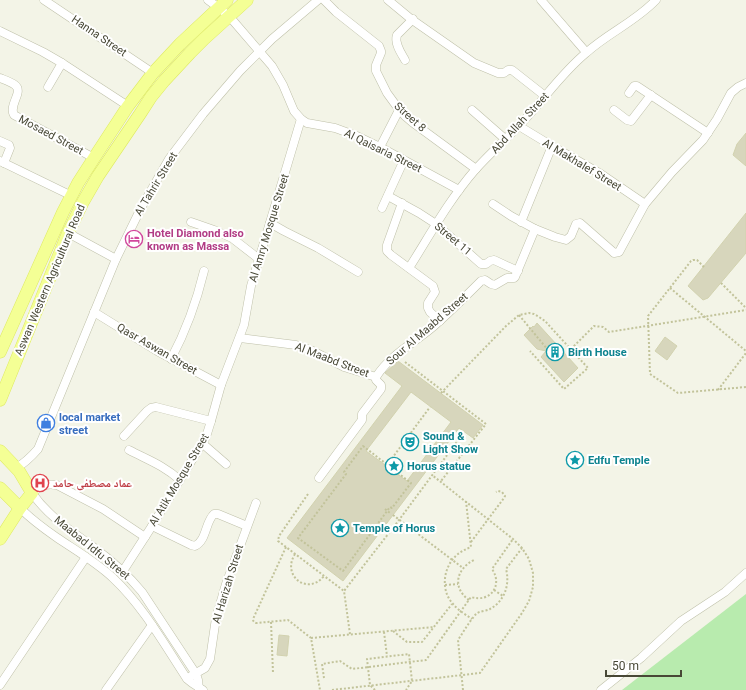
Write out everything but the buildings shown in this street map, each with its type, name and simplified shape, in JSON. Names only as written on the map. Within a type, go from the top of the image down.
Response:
[{"type":"main road","name":"Aswan Western Agricultural Road","points":[[0,400],[68,233],[80,207],[98,176],[152,97],[190,53],[247,0]]},
{"type":"main road","name":"Aswan Western Agricultural Road","points":[[0,352],[56,229],[72,196],[94,158],[128,106],[153,72],[180,44],[223,4]]},
{"type":"main road","points":[[140,89],[152,97]]},
{"type":"main road","points":[[0,539],[20,508],[32,493],[16,468],[2,452]]},
{"type":"main road","points":[[0,488],[20,508]]},
{"type":"street","name":"Hanna Street","points":[[44,0],[153,72]]},
{"type":"street","points":[[208,0],[223,4],[229,16],[272,66],[283,85],[294,111],[301,119]]},
{"type":"street","name":"Al Tahrir Street","points":[[16,468],[32,457],[38,449],[116,259],[158,177],[182,142],[221,92],[260,51],[318,0]]},
{"type":"street","name":"Street 8","points":[[324,0],[336,12],[379,46],[381,53],[376,65],[376,71],[387,93],[399,110],[412,122],[476,169]]},
{"type":"street","points":[[388,0],[413,20],[474,63],[498,73],[504,73],[508,70],[512,70],[545,96]]},
{"type":"street","points":[[541,0],[586,52]]},
{"type":"street","name":"Abd Allah Street","points":[[409,268],[459,190],[476,169],[519,126],[572,65],[586,52],[647,10],[656,0]]},
{"type":"street","points":[[405,60],[396,42],[396,38],[397,35],[413,20]]},
{"type":"street","points":[[0,31],[62,63],[128,106]]},
{"type":"street","points":[[48,87],[62,63]]},
{"type":"street","name":"Mosaed Street","points":[[0,78],[18,88],[12,108],[12,113],[14,115],[94,158]]},
{"type":"street","points":[[493,204],[520,222],[554,237],[566,240],[571,236],[576,224],[580,223],[612,251],[616,253],[619,252],[645,204],[663,182],[703,140],[731,93],[746,82]]},
{"type":"street","points":[[629,93],[634,86],[637,86],[708,133]]},
{"type":"street","points":[[614,110],[627,120],[631,121],[651,95]]},
{"type":"street","points":[[380,147],[399,110]]},
{"type":"street","points":[[472,110],[505,139]]},
{"type":"street","name":"Al Qaisaria Street","points":[[301,119],[307,122],[346,131],[380,147],[459,190]]},
{"type":"street","name":"Al Amry Mosque Street","points":[[240,338],[244,325],[250,291],[301,119]]},
{"type":"street","name":"Al Makhalef Street","points":[[519,126],[601,174],[645,204]]},
{"type":"street","points":[[0,140],[10,146],[2,162],[72,196]]},
{"type":"street","points":[[520,222],[552,146]]},
{"type":"street","points":[[382,208],[404,160]]},
{"type":"street","name":"Street 11","points":[[388,196],[436,224],[481,264],[486,264],[494,260],[518,271]]},
{"type":"street","points":[[402,203],[386,248],[391,255],[434,288],[435,292],[428,303],[428,310],[440,321]]},
{"type":"street","points":[[191,222],[232,238],[259,259]]},
{"type":"street","points":[[270,223],[318,248],[358,272]]},
{"type":"street","points":[[518,271],[535,229]]},
{"type":"street","points":[[68,233],[116,259]]},
{"type":"street","points":[[171,359],[187,328],[193,312],[204,271]]},
{"type":"street","name":"Sour Al Maabd Street","points":[[376,377],[382,368],[397,354],[440,321],[481,281],[485,280],[491,284],[495,284],[506,278],[514,278],[518,271]]},
{"type":"street","name":"Qasr Aswan Street","points":[[94,312],[171,359],[221,385]]},
{"type":"street","name":"Al Maabd Street","points":[[240,338],[283,342],[296,345],[313,351],[344,366],[376,377]]},
{"type":"street","name":"Al Atik Mosque Street","points":[[122,571],[152,526],[206,437],[221,385],[240,338]]},
{"type":"street","points":[[319,478],[362,420],[361,415],[381,389],[381,385],[376,380],[376,377]]},
{"type":"street","points":[[124,436],[149,409],[154,407],[211,421]]},
{"type":"street","points":[[202,444],[226,464]]},
{"type":"street","points":[[129,450],[159,464],[180,480]]},
{"type":"street","points":[[32,493],[45,484],[57,485],[103,509],[145,537]]},
{"type":"street","name":"Maabad Idfu Street","points":[[32,493],[56,519],[122,571],[142,592],[196,674],[200,689]]},
{"type":"street","name":"Al Harizah Street","points":[[187,679],[205,668],[210,659],[216,618],[226,584],[256,504]]},
{"type":"street","name":"Maabad Idfu Street","points":[[20,508],[38,524],[112,577],[123,588],[152,625],[187,679],[200,689]]},
{"type":"street","points":[[152,526],[195,546],[199,544],[211,517],[214,514],[218,514],[247,526]]},
{"type":"street","points":[[0,685],[86,557]]},
{"type":"street","points":[[601,690],[640,658],[681,621],[725,592],[746,573]]},
{"type":"street","points":[[106,690],[152,625]]},
{"type":"path","points":[[704,267],[697,260],[693,260],[648,316],[650,374],[678,393],[746,387]]},
{"type":"path","points":[[721,284],[746,309]]},
{"type":"path","points":[[670,288],[746,352],[718,390]]},
{"type":"path","points":[[571,349],[594,326],[603,327],[609,332],[746,309]]},
{"type":"path","points":[[441,392],[506,326],[520,315],[529,313],[534,314],[545,321],[588,368],[564,389],[530,351]]},
{"type":"path","points":[[520,315],[548,350]]},
{"type":"path","points":[[405,362],[441,392],[486,424],[441,482]]},
{"type":"path","points":[[387,465],[430,407]]},
{"type":"path","points":[[344,591],[459,439]]},
{"type":"path","points":[[363,446],[412,483],[392,508],[390,507],[387,511],[343,571],[298,538],[346,474],[344,472],[363,446]]},
{"type":"path","points":[[332,690],[480,673],[529,601],[533,587],[533,573],[530,559],[522,548],[513,539],[432,475]]},
{"type":"path","points":[[472,619],[452,604],[446,593],[445,578],[452,560],[457,554],[471,547],[471,543],[504,498],[505,496],[502,492],[496,492]]},
{"type":"path","points":[[308,494],[278,538],[286,547],[344,591],[350,634]]},
{"type":"path","points":[[466,501],[471,543]]},
{"type":"path","points":[[384,509],[463,568]]},
{"type":"path","points":[[324,678],[322,664],[340,661],[352,669],[426,660],[471,597],[476,599],[487,597],[494,590],[496,579],[495,573],[492,569],[513,539]]},
{"type":"path","points":[[286,547],[253,620],[255,623],[288,620],[311,638],[320,690]]},
{"type":"path","points":[[463,690],[458,640],[477,613],[495,606],[503,596],[507,586],[506,569],[522,548]]},
{"type":"path","points":[[295,554],[292,558],[290,568],[294,577],[298,581],[312,584],[321,580],[324,576]]},
{"type":"path","points":[[469,600],[460,591],[458,584],[460,573],[463,568],[474,560]]},
{"type":"path","points":[[445,585],[458,584]]},
{"type":"path","points":[[494,590],[503,596]]},
{"type":"path","points":[[393,630],[407,642],[422,642],[452,604]]},
{"type":"path","points":[[271,622],[273,673]]},
{"type":"path","points":[[311,638],[434,627]]},
{"type":"path","points":[[384,631],[387,656]]},
{"type":"path","points":[[375,690],[370,685],[367,659],[409,654],[412,681],[406,690]]},
{"type":"green space","points":[[746,594],[746,690],[622,690]]},
{"type":"place","name":"Hotel Diamond also known as Massa","points":[[134,239]]},
{"type":"place","name":"Birth House","points":[[555,352]]},
{"type":"place","name":"local market street","points":[[46,423]]},
{"type":"place","name":"Sound & Light Show","points":[[410,442]]},
{"type":"place","name":"Edfu Temple","points":[[575,460]]},
{"type":"place","name":"Horus statue","points":[[394,466]]},
{"type":"place","name":"عماد مصطفى حامد","points":[[40,483]]},
{"type":"place","name":"Temple of Horus","points":[[340,528]]}]
